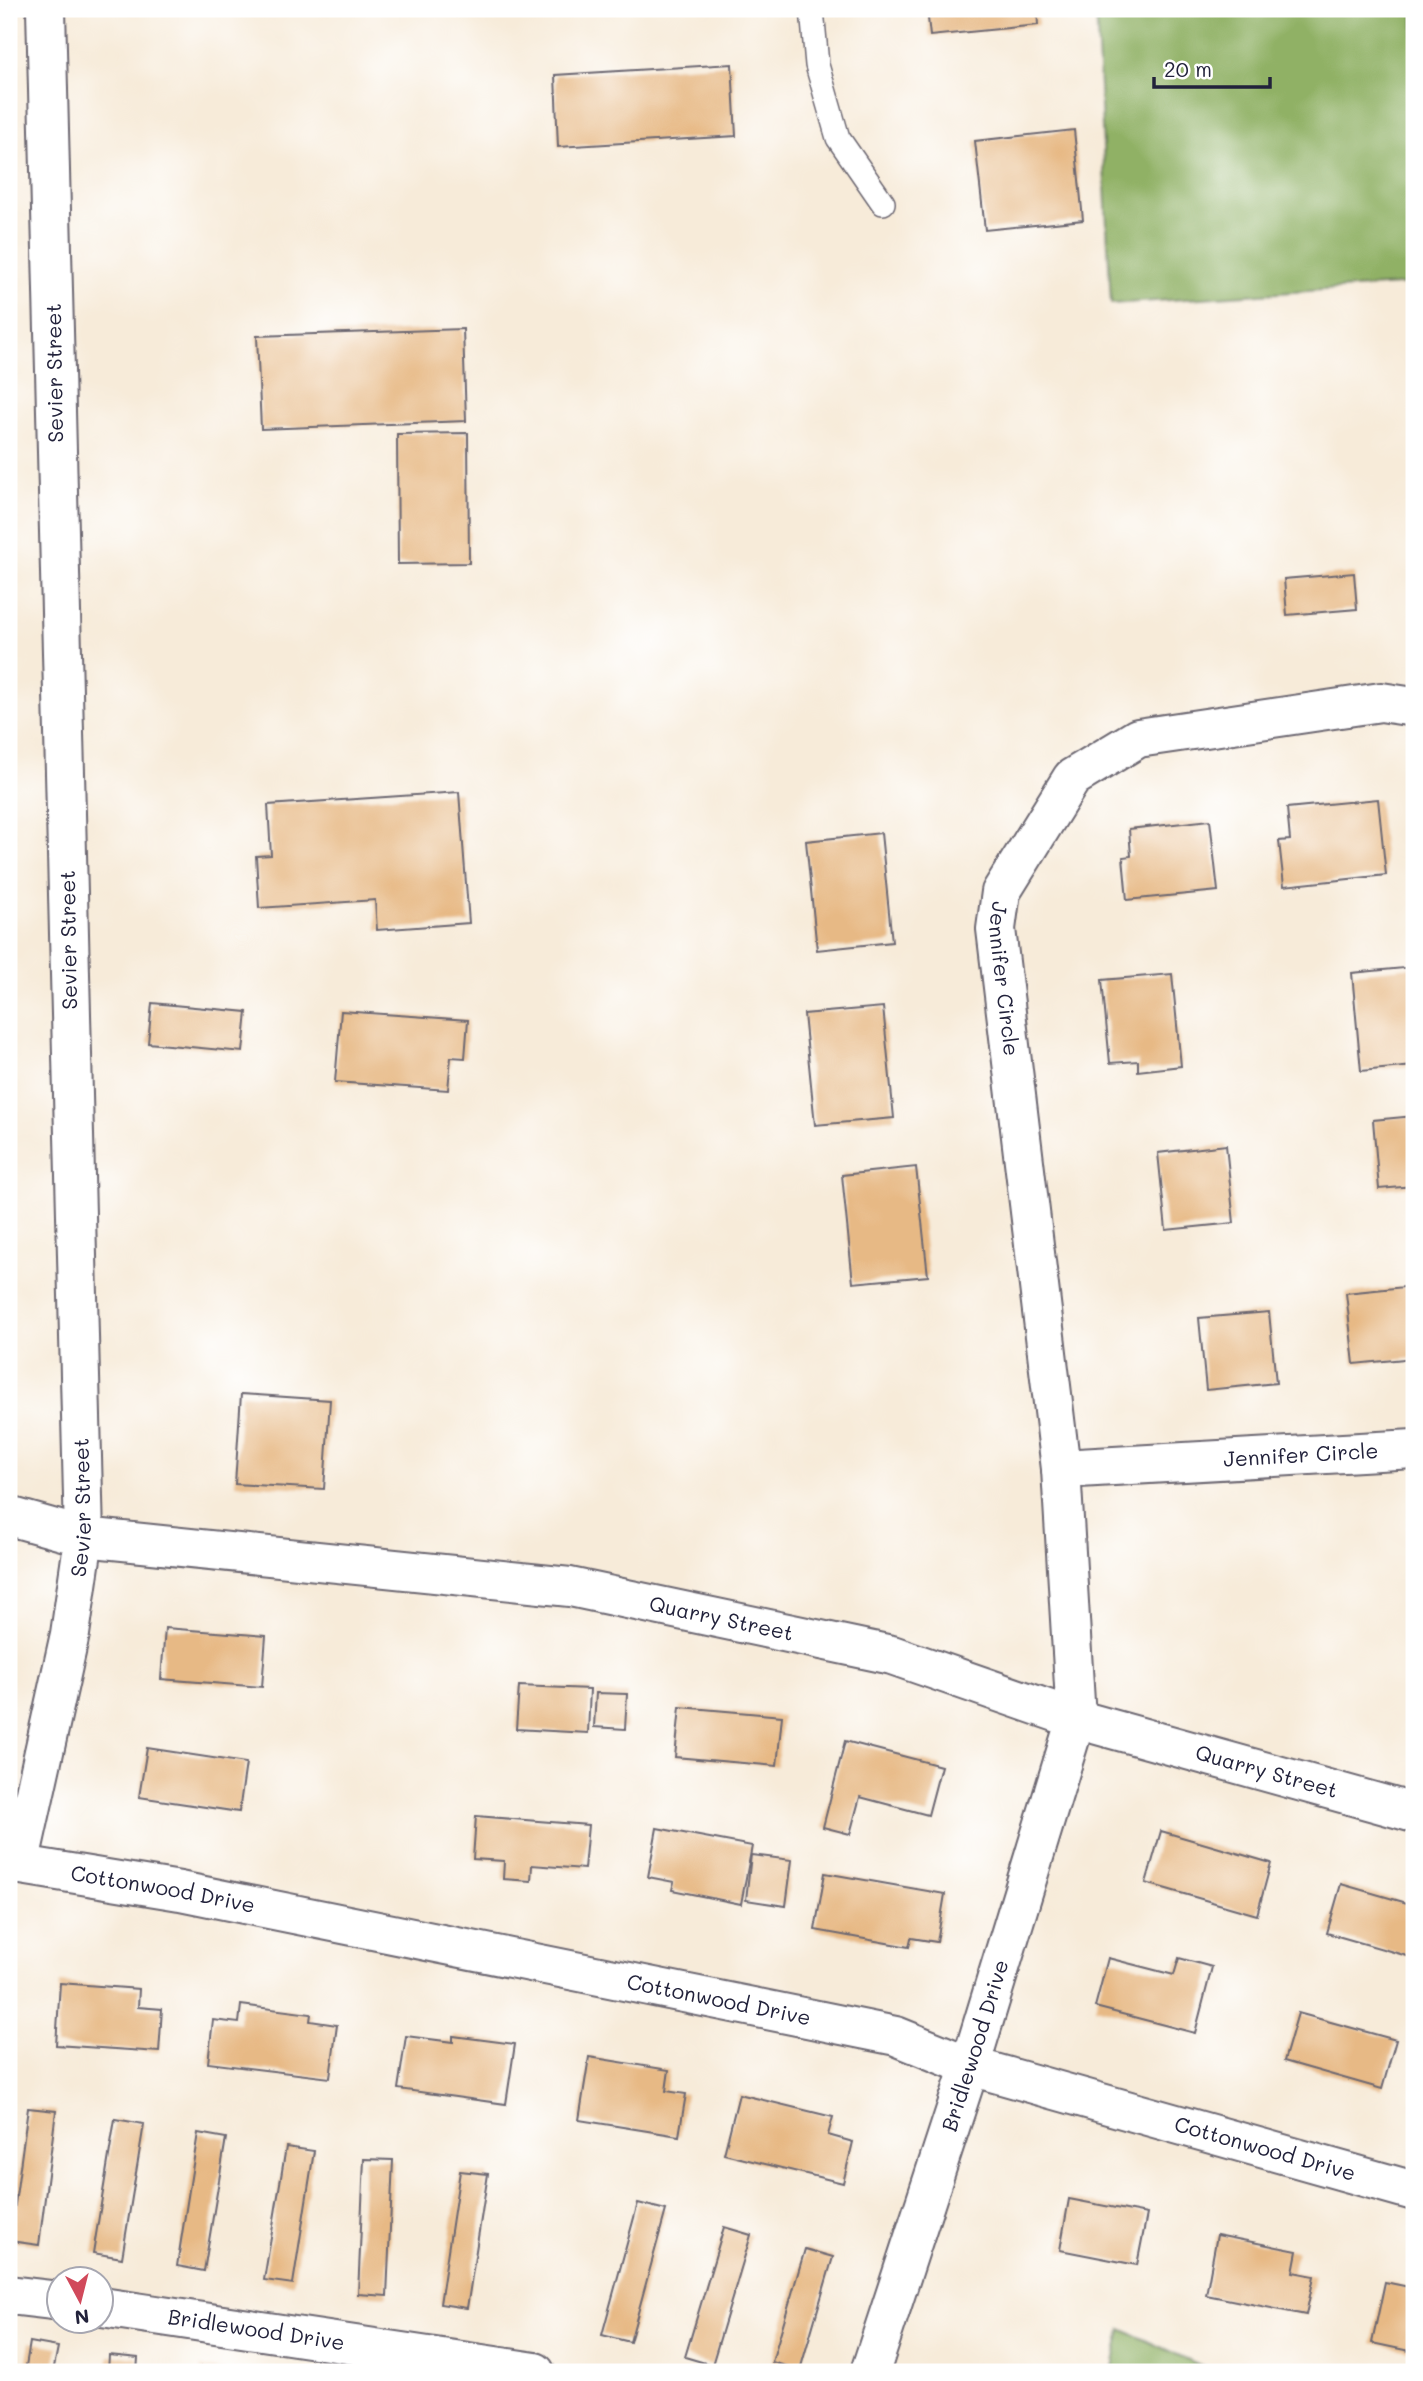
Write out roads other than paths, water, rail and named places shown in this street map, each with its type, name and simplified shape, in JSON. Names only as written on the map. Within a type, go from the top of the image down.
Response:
[{"type":"street","name":"Sevier Street","points":[[14,1864],[70,1634],[84,1537],[46,9]]},
{"type":"street","name":"Jennifer Circle","points":[[1076,1719],[1061,1469],[996,929],[1001,892],[1072,778],[1138,737],[1381,702],[1414,707]]},
{"type":"street","name":"Jennifer Circle","points":[[1061,1469],[1414,1449]]},
{"type":"street","name":"Quarry Street","points":[[9,1516],[84,1537],[570,1587],[892,1655],[1076,1719],[1414,1813]]},
{"type":"street","name":"Bridlewood Drive","points":[[870,2372],[970,2066],[1076,1719]]},
{"type":"street","name":"Cottonwood Drive","points":[[14,1864],[180,1891],[896,2036],[970,2066],[1414,2190]]},
{"type":"street","points":[[9,2295],[46,2299]]},
{"type":"street","name":"Bridlewood Drive","points":[[116,2309],[535,2372]]},
{"type":"lane","points":[[812,9],[817,65],[838,138],[883,204]]}]
